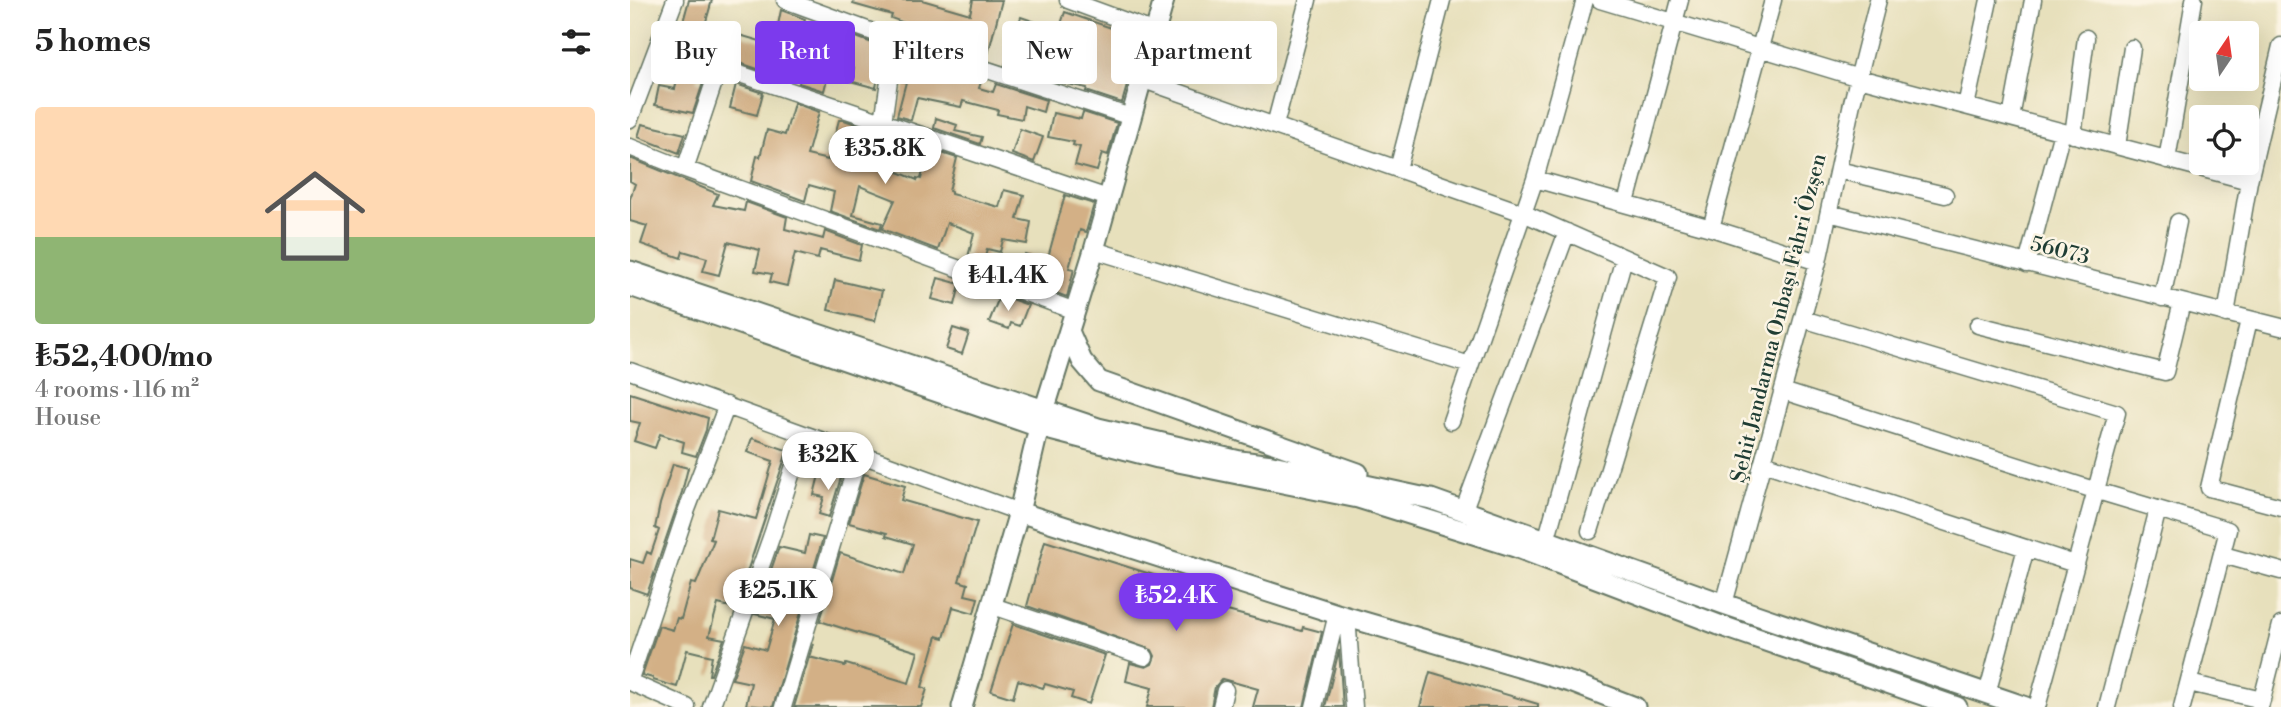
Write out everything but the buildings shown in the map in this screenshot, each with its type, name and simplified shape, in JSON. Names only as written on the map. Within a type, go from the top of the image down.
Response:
[{"type":"main road","points":[[1158,21],[1164,0]]},
{"type":"main road","points":[[962,707],[993,606],[1042,420],[1094,250],[1140,84]]},
{"type":"main road","points":[[630,271],[1042,420],[1098,428],[1431,499]]},
{"type":"main road","points":[[630,286],[1158,458],[1358,498],[1515,547],[1719,625],[1957,707]]},
{"type":"main road","points":[[1069,331],[1082,361],[1100,381],[1724,604],[2026,707]]},
{"type":"main road","points":[[1019,512],[1342,615],[1573,683],[1634,707]]},
{"type":"street","points":[[630,119],[675,0]]},
{"type":"street","points":[[785,0],[869,30]]},
{"type":"street","points":[[1068,0],[1125,21]]},
{"type":"street","points":[[1275,125],[1308,0]]},
{"type":"street","points":[[1398,169],[1442,0]]},
{"type":"street","points":[[1451,421],[1535,179],[1585,0]]},
{"type":"street","points":[[1601,0],[1858,78],[2249,181]]},
{"type":"street","points":[[1626,203],[1680,0]]},
{"type":"street","points":[[1711,228],[1773,0]]},
{"type":"street","name":"Şehit Jandarma Onbaşı Fahri Özşen","points":[[1724,604],[1818,262],[1878,0]]},
{"type":"street","points":[[1966,106],[1989,0]]},
{"type":"street","points":[[2011,118],[2033,0]]},
{"type":"street","points":[[2167,160],[2194,0]]},
{"type":"street","points":[[2027,264],[2067,133],[2086,38]]},
{"type":"street","points":[[2226,314],[2249,181],[2281,47]]},
{"type":"street","points":[[2117,146],[2132,48]]},
{"type":"street","points":[[685,169],[719,66],[1108,198]]},
{"type":"street","points":[[988,70],[1131,117]]},
{"type":"street","points":[[883,122],[888,84]]},
{"type":"street","points":[[1156,84],[1523,213],[1668,277],[1590,531]]},
{"type":"street","points":[[630,146],[685,169],[1075,311]]},
{"type":"street","points":[[1838,170],[1945,195]]},
{"type":"street","points":[[1535,179],[1626,203],[1818,262]]},
{"type":"street","name":"56073","points":[[1829,213],[2281,327]]},
{"type":"street","points":[[2162,298],[2178,222]]},
{"type":"street","points":[[1464,509],[1567,232]]},
{"type":"street","points":[[1094,250],[1470,365]]},
{"type":"street","points":[[1546,541],[1624,258]]},
{"type":"street","points":[[1978,325],[2165,372],[2182,302]]},
{"type":"street","points":[[1803,319],[2117,413],[2037,707]]},
{"type":"street","points":[[2249,320],[2209,488],[2281,507]]},
{"type":"street","points":[[630,371],[1019,512]]},
{"type":"street","points":[[1783,391],[2228,530],[2182,707]]},
{"type":"street","points":[[687,707],[630,681],[686,512],[727,405]]},
{"type":"street","points":[[711,707],[773,532],[804,434]]},
{"type":"street","points":[[783,707],[859,455]]},
{"type":"street","points":[[1763,463],[2075,564]]},
{"type":"street","points":[[2107,707],[2158,509]]},
{"type":"street","points":[[1987,694],[2025,548]]},
{"type":"street","points":[[2223,555],[2281,571]]},
{"type":"street","points":[[993,606],[1146,657]]},
{"type":"street","points":[[1314,707],[1342,615]]},
{"type":"street","points":[[1342,615],[1354,707]]},
{"type":"street","points":[[2189,683],[2261,704],[2281,625]]},
{"type":"street","points":[[1221,707],[1225,690]]}]
